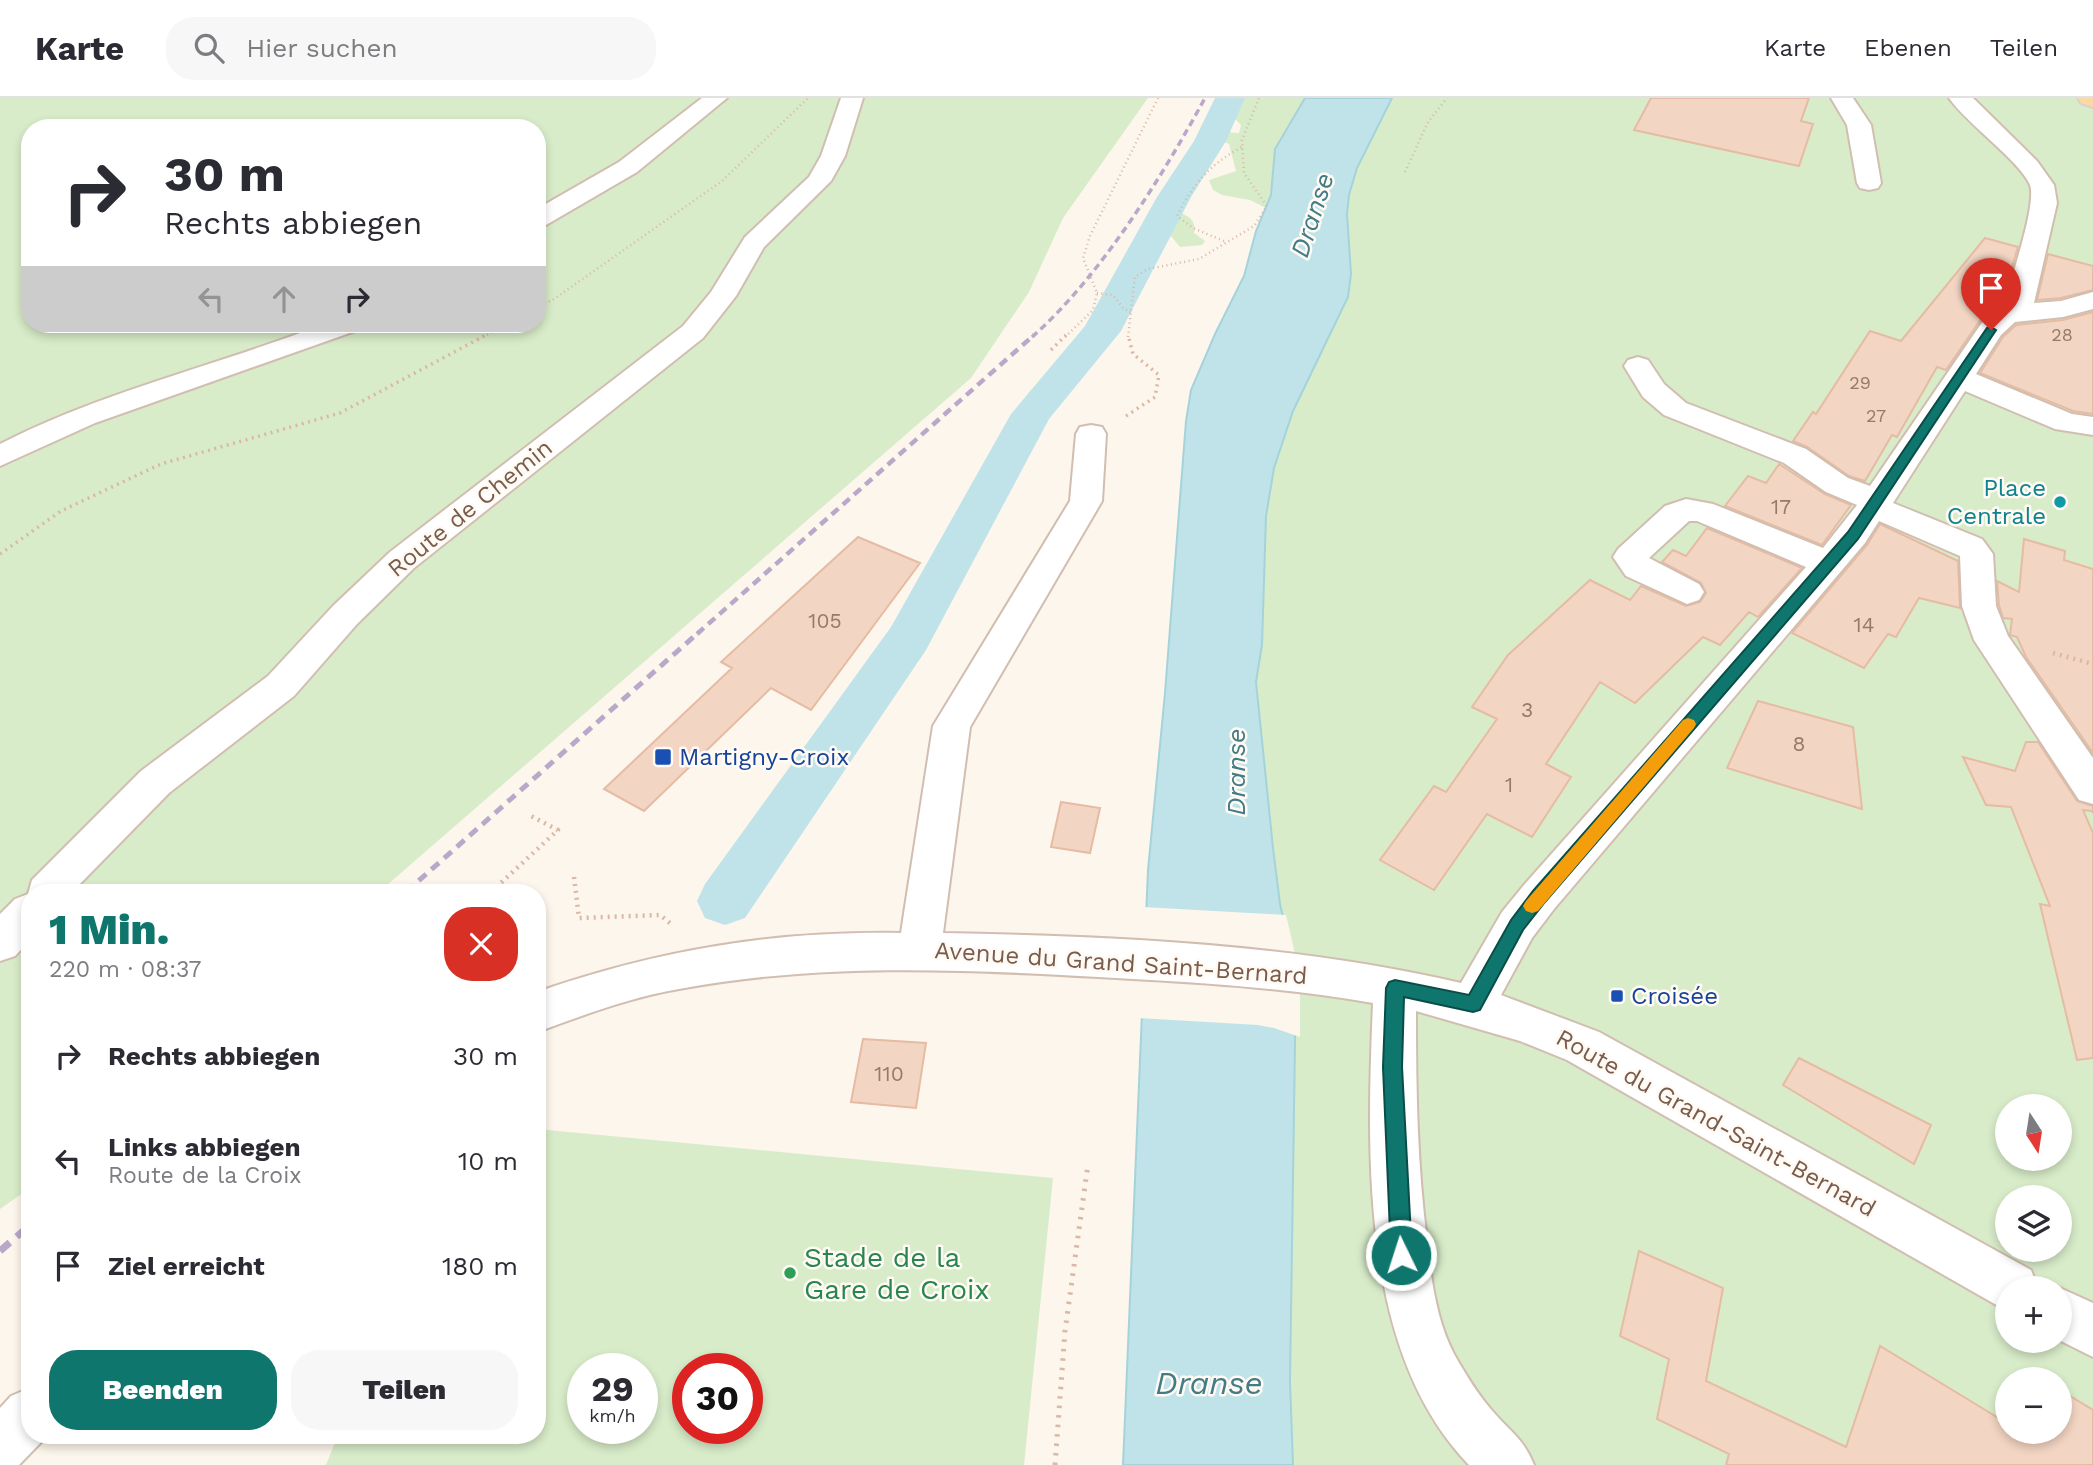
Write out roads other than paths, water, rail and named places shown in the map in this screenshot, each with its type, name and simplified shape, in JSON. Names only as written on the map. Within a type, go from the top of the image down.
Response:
[{"type":"street","points":[[546,215],[628,167],[716,98]]},
{"type":"street","name":"Route de Chemin","points":[[54,884],[155,782],[224,732],[281,685],[345,615],[402,560],[603,402],[634,381],[693,332],[722,296],[754,243],[819,181],[833,156],[852,98]]},
{"type":"street","points":[[1842,98],[1859,125],[1869,183]]},
{"type":"street","points":[[1949,101],[2036,176],[2045,194],[2020,301],[2024,311]]},
{"type":"street","points":[[1473,1004],[1517,925],[1539,897],[1876,504],[2001,319],[2007,314],[2063,309],[2093,300]]},
{"type":"street","points":[[0,456],[77,419],[325,333]]},
{"type":"street","points":[[1638,366],[1646,383],[1658,397],[1675,409],[1795,456],[1837,485],[1970,547],[1976,554],[1979,606],[1992,640],[2093,789]]},
{"type":"street","points":[[1959,378],[2066,422],[2093,426]]},
{"type":"street","points":[[919,950],[952,726],[1086,501],[1091,434]]},
{"type":"street","points":[[1687,592],[1638,568],[1630,557],[1676,514],[1686,510],[1702,511],[1828,563]]},
{"type":"street","points":[[0,943],[21,921]]},
{"type":"street","name":"Avenue du Grand Saint-Bernard","points":[[546,1009],[636,977],[708,962],[780,954],[919,950],[1104,958],[1324,976]]},
{"type":"street","name":"Route du Grand-Saint-Bernard","points":[[1324,976],[1473,1004],[1546,1029],[1618,1064],[1995,1278]]},
{"type":"street","points":[[1395,988],[1393,1067],[1396,1165],[1401,1255],[1410,1304],[1427,1354],[1453,1404],[1507,1465]]},
{"type":"street","points":[[2072,1320],[2093,1331]]},
{"type":"street","points":[[0,1446],[21,1424]]},
{"type":"water","name":"Dranse","points":[[1305,98],[1392,98],[1357,168],[1349,195],[1347,214],[1351,274],[1348,297],[1293,411],[1274,468],[1266,516],[1262,645],[1256,682],[1280,904],[1296,975],[1290,1381],[1293,1465],[1123,1465],[1148,870],[1186,421],[1191,390],[1244,276],[1256,231],[1271,195],[1275,149]]},
{"type":"waterway","points":[[725,901],[909,638],[1031,414],[1102,331],[1174,197],[1210,141],[1230,98]]},
{"type":"railway","points":[[1032,337],[1082,285],[1128,225],[1205,98]]},
{"type":"railway","points":[[697,634],[1034,335]]},
{"type":"railway","points":[[415,884],[699,632]]},
{"type":"railway","points":[[0,1251],[21,1233]]},
{"type":"place","name":"Place Centrale","points":[[2060,502]]},
{"type":"place","name":"Martigny-Croix","points":[[663,757]]},
{"type":"place","name":"Croisée","points":[[1617,996]]},
{"type":"place","name":"Stade de la Gare de Croix","points":[[790,1273]]}]
